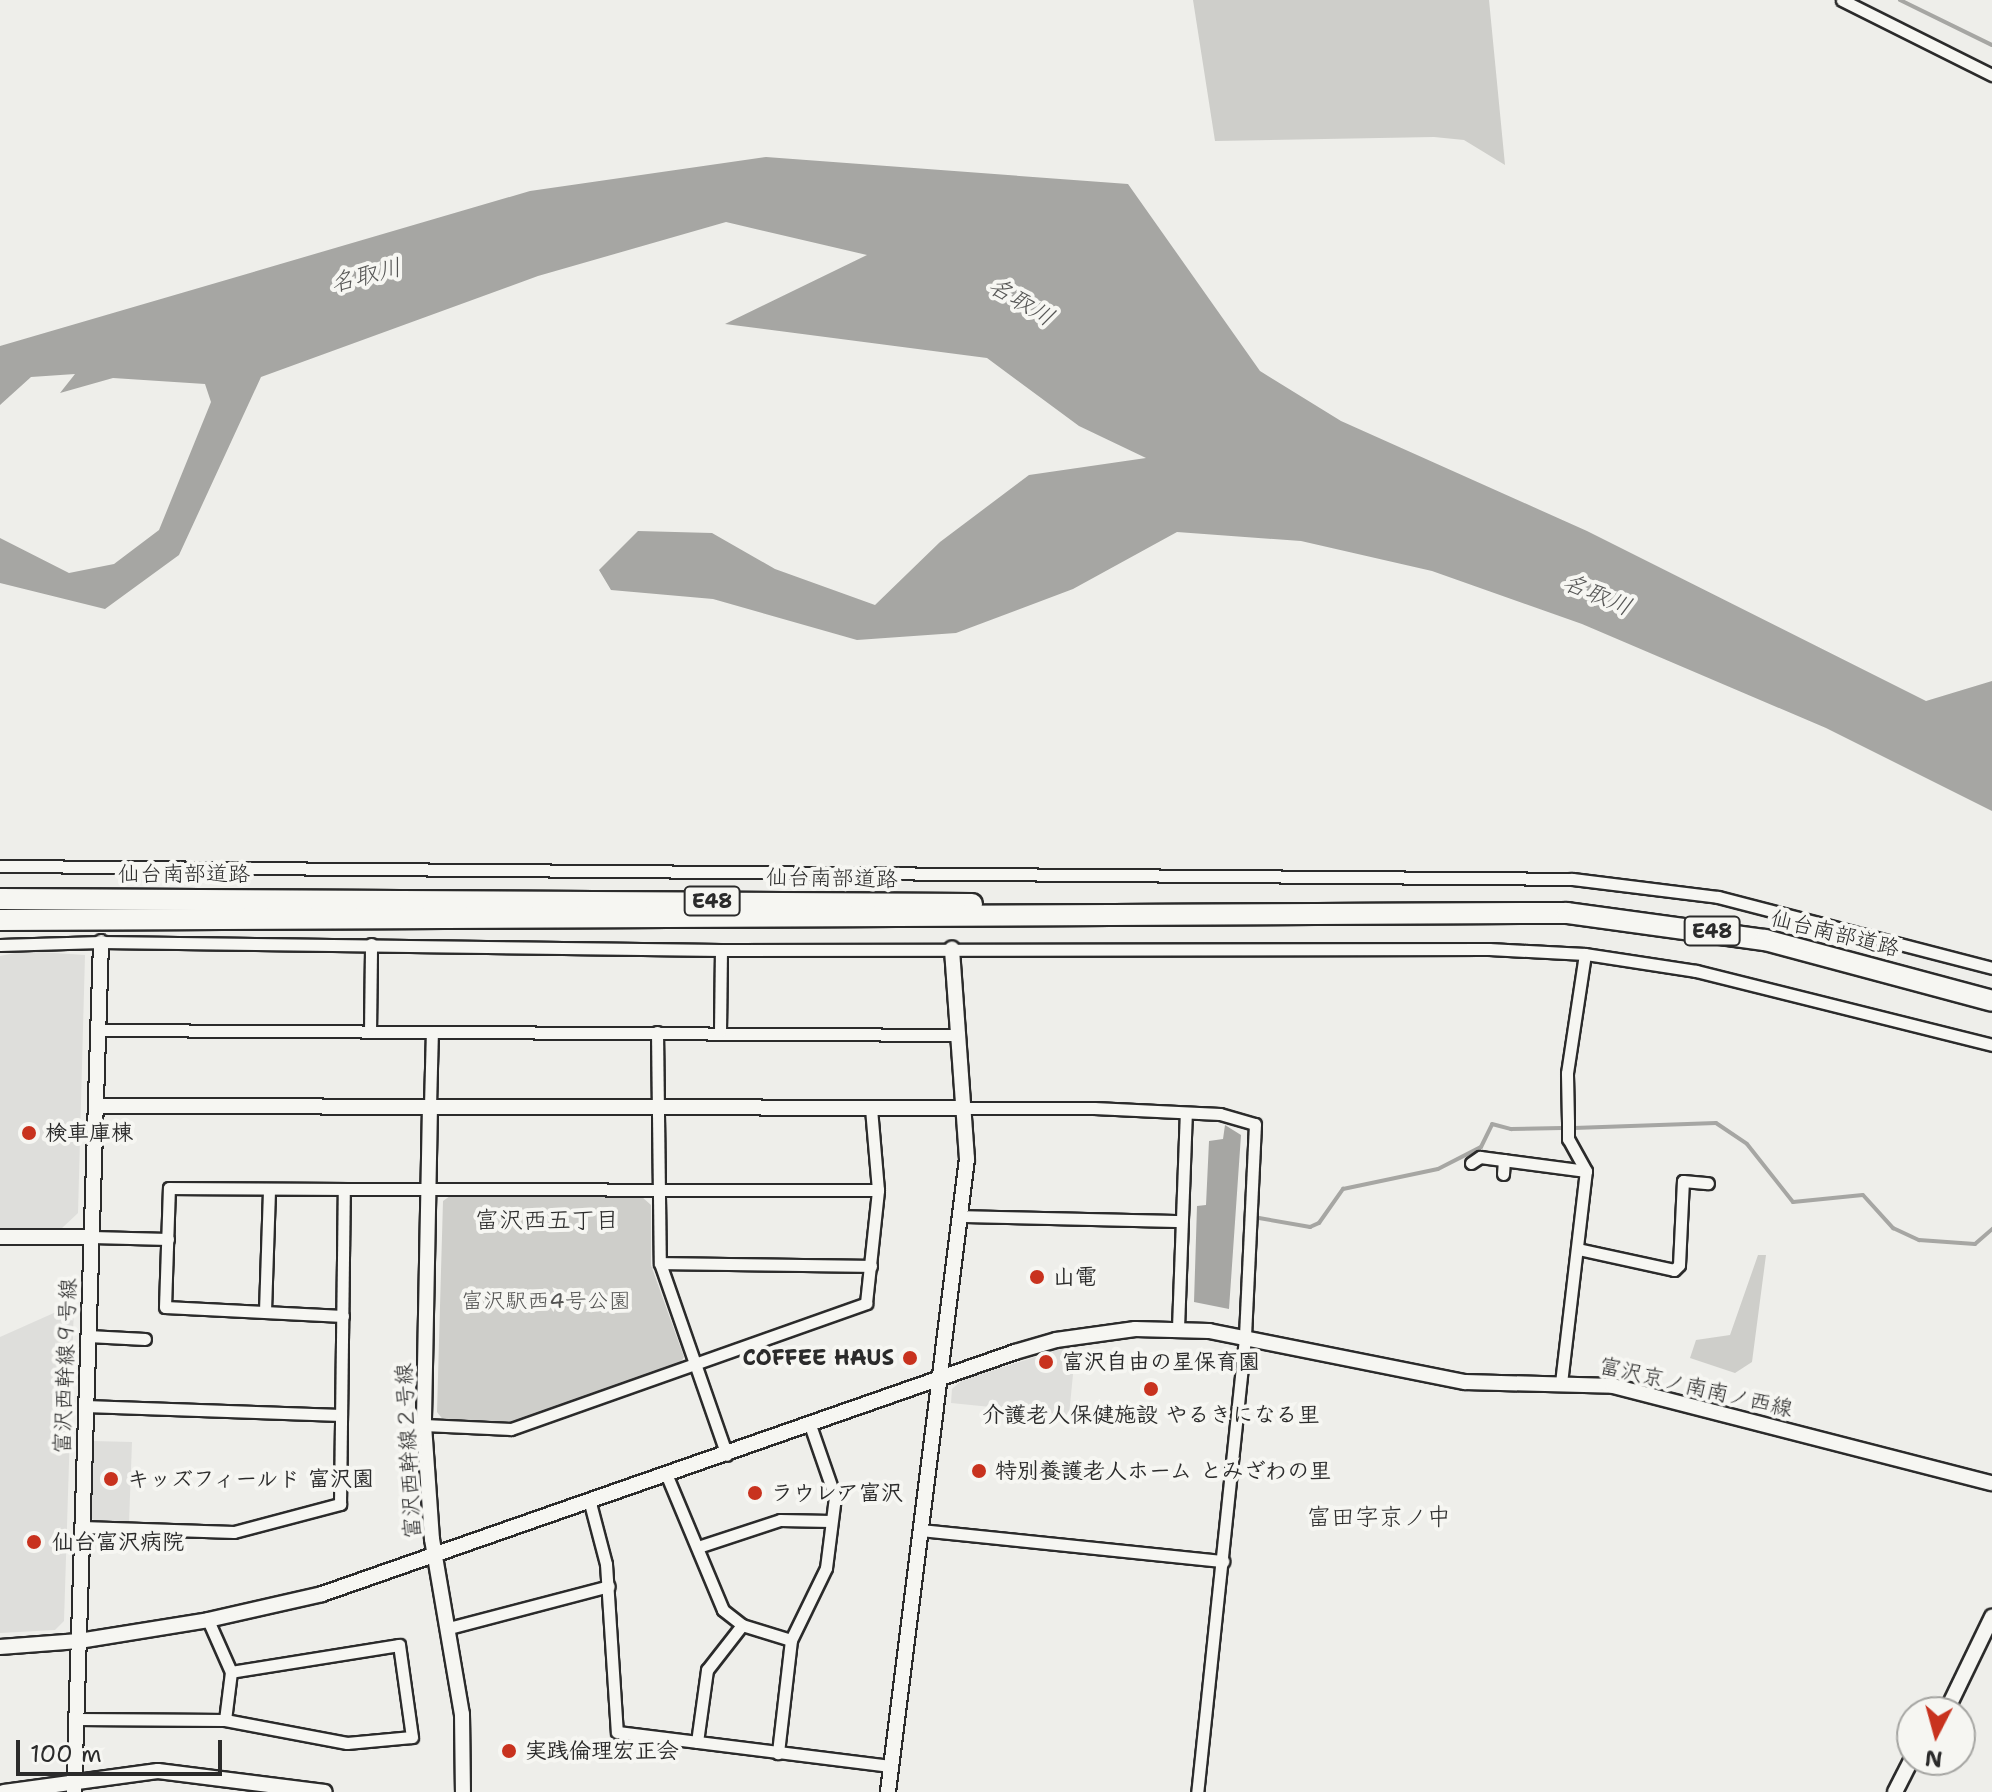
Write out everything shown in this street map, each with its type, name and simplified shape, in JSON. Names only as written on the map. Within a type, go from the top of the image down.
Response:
[{"type":"highway","name":"仙台南部道路","points":[[0,899],[332,897],[1567,913],[1672,924],[1765,940],[1992,1001]]},
{"type":"highway","name":"仙台南部道路","points":[[0,920],[901,918],[1424,910]]},
{"type":"street","points":[[1842,0],[1992,75]]},
{"type":"street","points":[[0,866],[1572,879],[1718,897],[1992,968]]},
{"type":"street","points":[[0,945],[101,942],[721,950],[1211,946],[1585,954],[1747,981],[1992,1045]]},
{"type":"street","name":"富沢西幹線９号線","points":[[74,1785],[101,942]]},
{"type":"street","points":[[370,1032],[371,944]]},
{"type":"street","points":[[888,1792],[967,1159],[952,949]]},
{"type":"street","points":[[720,1031],[721,950]]},
{"type":"street","points":[[1561,1383],[1586,1171],[1568,1139],[1567,1073],[1585,954]]},
{"type":"street","points":[[99,1030],[720,1031],[959,1035]]},
{"type":"street","points":[[430,1106],[432,1032]]},
{"type":"street","points":[[657,1032],[660,1263],[727,1455]]},
{"type":"street","points":[[97,1106],[1094,1108],[1220,1114],[1255,1124],[1245,1338],[1197,1792]]},
{"type":"street","name":"富沢西幹線２号線","points":[[430,1106],[424,1425],[435,1556],[462,1714],[463,1792]]},
{"type":"street","points":[[424,1425],[511,1429],[866,1303],[878,1190],[871,1108]]},
{"type":"street","points":[[1178,1328],[1186,1114]]},
{"type":"street","points":[[1471,1163],[1480,1157],[1586,1171]]},
{"type":"street","points":[[1503,1174],[1504,1160]]},
{"type":"street","points":[[1578,1249],[1674,1270],[1679,1265],[1683,1181],[1708,1183]]},
{"type":"street","points":[[343,1316],[165,1307],[169,1188],[878,1190]]},
{"type":"street","points":[[265,1311],[269,1189]]},
{"type":"street","points":[[82,1527],[234,1532],[340,1504],[344,1189]]},
{"type":"street","points":[[960,1216],[1181,1221]]},
{"type":"street","points":[[0,1237],[168,1239]]},
{"type":"street","points":[[660,1263],[871,1266]]},
{"type":"street","name":"富沢京ノ南南ノ西線","points":[[0,1647],[79,1641],[208,1620],[322,1594],[1056,1340],[1178,1328],[1245,1338],[1465,1382],[1613,1386],[1992,1483]]},
{"type":"street","points":[[88,1336],[145,1339]]},
{"type":"street","points":[[85,1406],[341,1415]]},
{"type":"street","points":[[778,1753],[791,1640],[826,1568],[835,1497],[810,1425]]},
{"type":"street","points":[[667,1476],[723,1610],[742,1625],[791,1640]]},
{"type":"street","points":[[590,1503],[609,1586],[617,1732],[891,1766]]},
{"type":"street","points":[[698,1547],[780,1520],[831,1521]]},
{"type":"street","points":[[921,1530],[1223,1561]]},
{"type":"street","points":[[449,1628],[609,1586]]},
{"type":"street","points":[[1954,1696],[1992,1617]]},
{"type":"street","points":[[208,1620],[231,1672],[225,1720]]},
{"type":"street","points":[[697,1742],[707,1670],[742,1625]]},
{"type":"street","points":[[77,1719],[225,1720],[347,1743],[412,1737],[399,1645],[231,1672]]},
{"type":"street","points":[[4,1792],[74,1785],[158,1771],[208,1774],[325,1792]]},
{"type":"shaded area","points":[[25,951],[85,955],[78,1213],[61,1229],[0,1230],[0,956]]},
{"type":"shaded area","name":"仙台富沢病院","points":[[74,1304],[64,1621],[55,1630],[0,1633],[0,1337]]},
{"type":"shaded area","name":"富沢自由の星保育園","points":[[1076,1344],[1069,1415],[951,1403],[952,1389],[962,1380]]},
{"type":"shaded area","name":"キッズフィールド 富沢園","points":[[92,1441],[132,1442],[129,1523],[96,1522],[89,1516]]},
{"type":"green space","points":[[1193,0],[1489,0],[1505,165],[1464,140],[1434,137],[1215,141]]},
{"type":"green space","name":"富沢駅西4号公園","points":[[450,1196],[642,1197],[651,1205],[651,1265],[684,1357],[678,1367],[512,1423],[444,1421],[437,1412],[443,1201]]},
{"type":"green space","points":[[1758,1255],[1766,1255],[1752,1362],[1735,1373],[1690,1358],[1696,1340],[1730,1335]]},
{"type":"water","name":"名取川","points":[[766,157],[1128,184],[1260,371],[1341,421],[1587,531],[1926,701],[1992,681],[1992,811],[1826,728],[1582,624],[1432,571],[1301,541],[1177,532],[1073,589],[956,633],[857,640],[713,599],[611,590],[599,570],[638,531],[712,533],[775,569],[875,605],[940,542],[1029,475],[1146,458],[1079,426],[987,358],[725,324],[867,255],[726,222],[538,276],[261,377],[179,555],[105,609],[0,583],[0,538],[69,573],[114,564],[159,530],[211,402],[205,384],[113,378],[60,393],[75,374],[31,377],[0,405],[0,346],[530,191]]},
{"type":"water","points":[[1225,1125],[1241,1135],[1229,1309],[1194,1302],[1197,1206],[1206,1205],[1209,1141],[1223,1139]]},
{"type":"waterway","points":[[1900,0],[1992,45]]},
{"type":"waterway","points":[[1574,1128],[1716,1123],[1747,1144],[1793,1202],[1863,1195],[1893,1228],[1919,1240],[1975,1244],[1992,1229]]},
{"type":"waterway","points":[[1259,1218],[1310,1227],[1319,1223],[1343,1189],[1438,1169],[1481,1147],[1492,1124],[1511,1129],[1562,1128]]},
{"type":"place","name":"検車庫棟","points":[[29,1133]]},
{"type":"place","name":"山電","points":[[1037,1277]]},
{"type":"place","name":"COFFEE HAUS","points":[[910,1358]]},
{"type":"place","name":"富沢自由の星保育園","points":[[1046,1362]]},
{"type":"place","name":"介護老人保健施設 やるきになる里","points":[[1151,1389]]},
{"type":"place","name":"特別養護老人ホーム とみざわの里","points":[[979,1471]]},
{"type":"place","name":"キッズフィールド 富沢園","points":[[111,1479]]},
{"type":"place","name":"ラウレア富沢","points":[[755,1493]]},
{"type":"place","name":"仙台富沢病院","points":[[34,1542]]},
{"type":"place","name":"実践倫理宏正会","points":[[509,1751]]},
{"type":"district","name":"富沢西五丁目","points":[[547,1221]]},
{"type":"district","name":"富田字京ノ中","points":[[1379,1518]]}]
